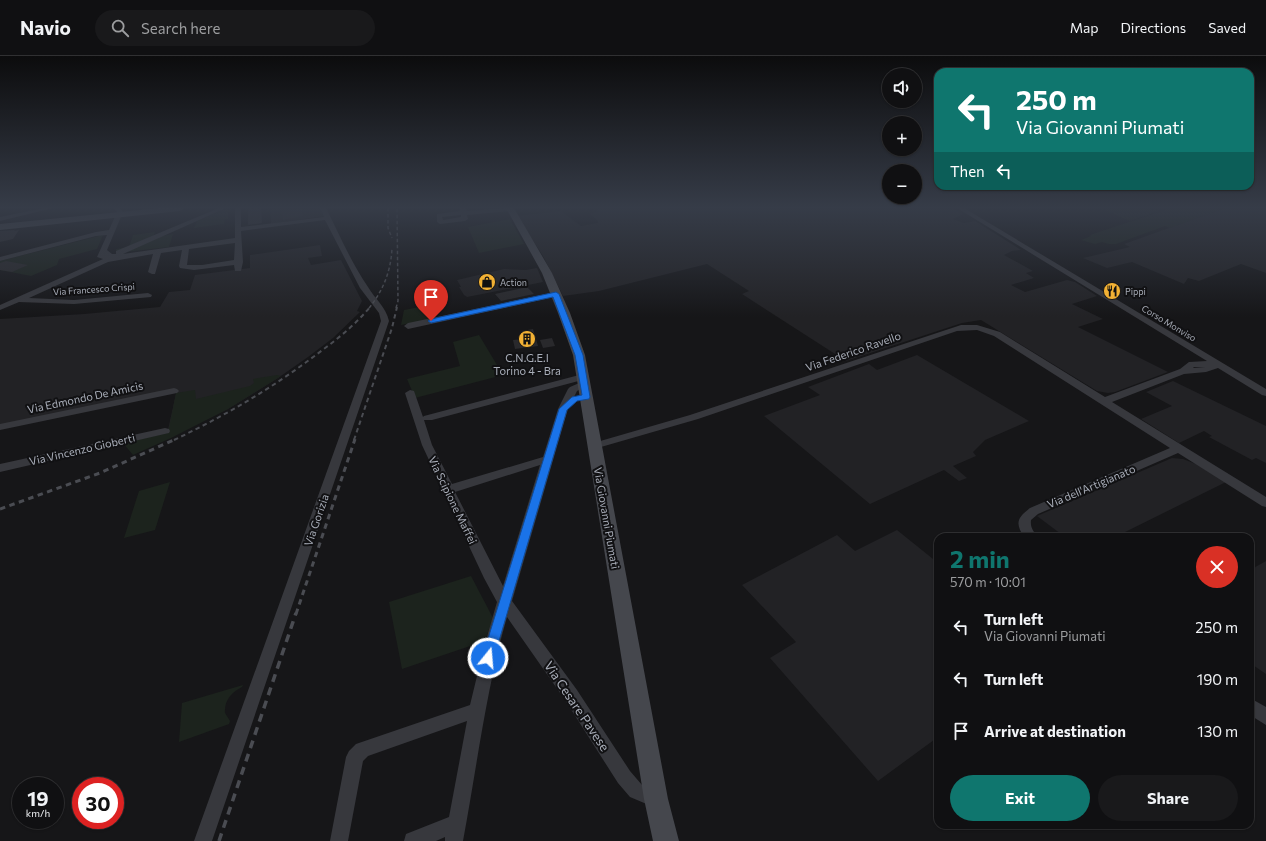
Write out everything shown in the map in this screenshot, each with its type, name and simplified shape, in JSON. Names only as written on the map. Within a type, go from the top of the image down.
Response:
[{"type":"street","points":[[0,259],[55,245]]},
{"type":"street","points":[[92,266],[104,251],[107,245]]},
{"type":"street","points":[[116,256],[139,245]]},
{"type":"street","points":[[0,308],[110,259],[204,245]]},
{"type":"street","points":[[186,247],[183,266],[199,267],[238,265],[238,245]]},
{"type":"street","name":"Via Gorizia","points":[[203,841],[258,680],[385,321],[383,313],[364,288],[340,245]]},
{"type":"street","name":"Via Giovanni Piumati","points":[[531,245],[547,273],[576,343],[656,799],[666,841]]},
{"type":"street","name":"Corso Monviso","points":[[1020,245],[1266,394]]},
{"type":"street","points":[[104,251],[108,255],[126,256]]},
{"type":"street","points":[[152,272],[158,251]]},
{"type":"street","points":[[408,326],[556,294]]},
{"type":"street","name":"Via Francesco Crispi","points":[[17,300],[74,302],[148,295]]},
{"type":"street","name":"Via Federico Ravello","points":[[594,446],[694,417],[963,327],[988,329],[1105,401]]},
{"type":"street","points":[[1192,349],[1192,364]]},
{"type":"street","points":[[1105,401],[1183,371],[1192,364],[1218,364]]},
{"type":"street","points":[[1204,370],[1218,364]]},
{"type":"street","points":[[1183,371],[1204,370],[1246,382]]},
{"type":"street","points":[[413,841],[456,832],[482,678],[565,406],[575,399],[584,386]]},
{"type":"street","points":[[428,418],[584,386]]},
{"type":"street","name":"Via Edmondo De Amicis","points":[[0,427],[174,392]]},
{"type":"street","name":"Via Scipione Maffei","points":[[410,393],[426,445],[447,490],[505,603]]},
{"type":"street","points":[[1105,401],[1266,503]]},
{"type":"street","name":"Via Vincenzo Gioberti","points":[[0,468],[165,431]]},
{"type":"street","name":"Via dell'Artigianato","points":[[1028,533],[1024,525],[1025,518],[1034,511],[1179,448]]},
{"type":"street","points":[[447,490],[549,459]]},
{"type":"street","name":"Via Cesare Pavese","points":[[505,603],[571,695],[624,777],[636,792],[656,799]]},
{"type":"street","points":[[1254,708],[1266,717]]},
{"type":"street","points":[[339,841],[355,757],[362,750],[476,710]]},
{"type":"shaded area","points":[[65,245],[99,245],[97,249],[59,259],[57,265],[31,276],[0,270],[0,261]]},
{"type":"shaded area","points":[[130,245],[135,245],[120,251],[116,251],[116,249],[129,247]]},
{"type":"shaded area","points":[[142,245],[170,245],[169,247],[125,252]]},
{"type":"shaded area","points":[[320,245],[322,256],[308,258],[311,265],[341,260],[362,301],[357,311],[360,312],[333,338],[308,357],[278,378],[228,409],[166,439],[177,389],[0,425],[0,319],[84,314],[160,307],[169,292],[190,290],[195,275],[250,268],[250,255]]},
{"type":"shaded area","points":[[475,245],[521,245],[479,253]]},
{"type":"shaded area","points":[[536,245],[1012,245],[1021,250],[1012,251],[1004,255],[1033,271],[1026,273],[1034,278],[1011,285],[1025,292],[1067,280],[1075,282],[1097,296],[1072,304],[1103,319],[1078,327],[1168,372],[1115,392],[1108,393],[1097,391],[981,320],[962,323],[846,361],[742,294],[749,291],[707,264],[599,291],[563,296]]},
{"type":"shaded area","points":[[1125,245],[1266,245],[1266,273],[1241,264],[1199,281],[1188,278],[1184,284],[1132,262],[1107,268],[1083,258],[1130,247]]},
{"type":"shaded area","points":[[537,268],[543,282],[467,297],[459,287],[461,287],[457,280],[504,269],[526,270]]},
{"type":"shaded area","points":[[430,305],[436,318],[401,325],[404,310]]},
{"type":"shaded area","points":[[479,335],[503,375],[415,398],[407,379],[460,366],[453,342]]},
{"type":"shaded area","points":[[917,355],[1029,421],[985,440],[973,452],[976,456],[953,466],[967,478],[959,481],[944,470],[870,504],[764,416],[820,395],[808,387],[869,364],[877,370]]},
{"type":"shaded area","points":[[277,375],[281,376],[228,409],[171,438],[133,455],[123,443],[168,433],[176,393],[195,390],[196,399],[250,386],[254,383],[253,379]]},
{"type":"shaded area","points":[[1173,381],[1266,426],[1266,463],[1256,458],[1252,460],[1209,437],[1212,436],[1204,431],[1179,443],[1141,419],[1172,406],[1146,392]]},
{"type":"shaded area","points":[[1172,458],[1183,459],[1196,464],[1226,482],[1123,533],[1060,533],[1037,516]]},
{"type":"shaded area","points":[[170,482],[155,530],[124,538],[139,491]]},
{"type":"shaded area","points":[[897,530],[934,560],[934,740],[878,781],[770,658],[796,642],[742,585],[837,535],[855,551]]},
{"type":"shaded area","points":[[1266,561],[1266,674],[1254,666],[1254,568]]},
{"type":"shaded area","points":[[471,576],[493,618],[485,641],[402,669],[389,602]]},
{"type":"shaded area","points":[[243,685],[227,700],[225,713],[230,721],[229,724],[179,742],[182,703]]},
{"type":"building","points":[[6,261],[28,265],[12,272],[0,270],[0,263]]},
{"type":"building","points":[[527,287],[534,294],[501,301],[495,294]]},
{"type":"building","name":"C.N.G.E.I Torino 4 - Bra","points":[[533,329],[538,346],[515,349],[513,340],[524,339],[522,331]]},
{"type":"building","points":[[552,338],[555,346],[543,348],[540,340]]},
{"type":"railway","points":[[396,308],[398,301],[397,245]]},
{"type":"railway","points":[[369,308],[382,288],[388,273],[392,248]]},
{"type":"railway","points":[[176,439],[208,423],[274,385],[339,337],[370,307]]},
{"type":"railway","points":[[354,440],[392,328],[397,307]]},
{"type":"railway","points":[[0,509],[100,473],[176,439]]},
{"type":"railway","points":[[296,614],[355,439]]},
{"type":"railway","points":[[219,841],[296,613]]},
{"type":"place","name":"Action","points":[[487,282]]},
{"type":"place","name":"Pippi","points":[[1112,291]]},
{"type":"place","name":"C.N.G.E.I Torino 4 - Bra","points":[[527,339]]},
{"type":"route","points":[[431,321],[556,294],[576,343],[579,355],[586,397],[575,399],[563,409],[488,658]]}]
